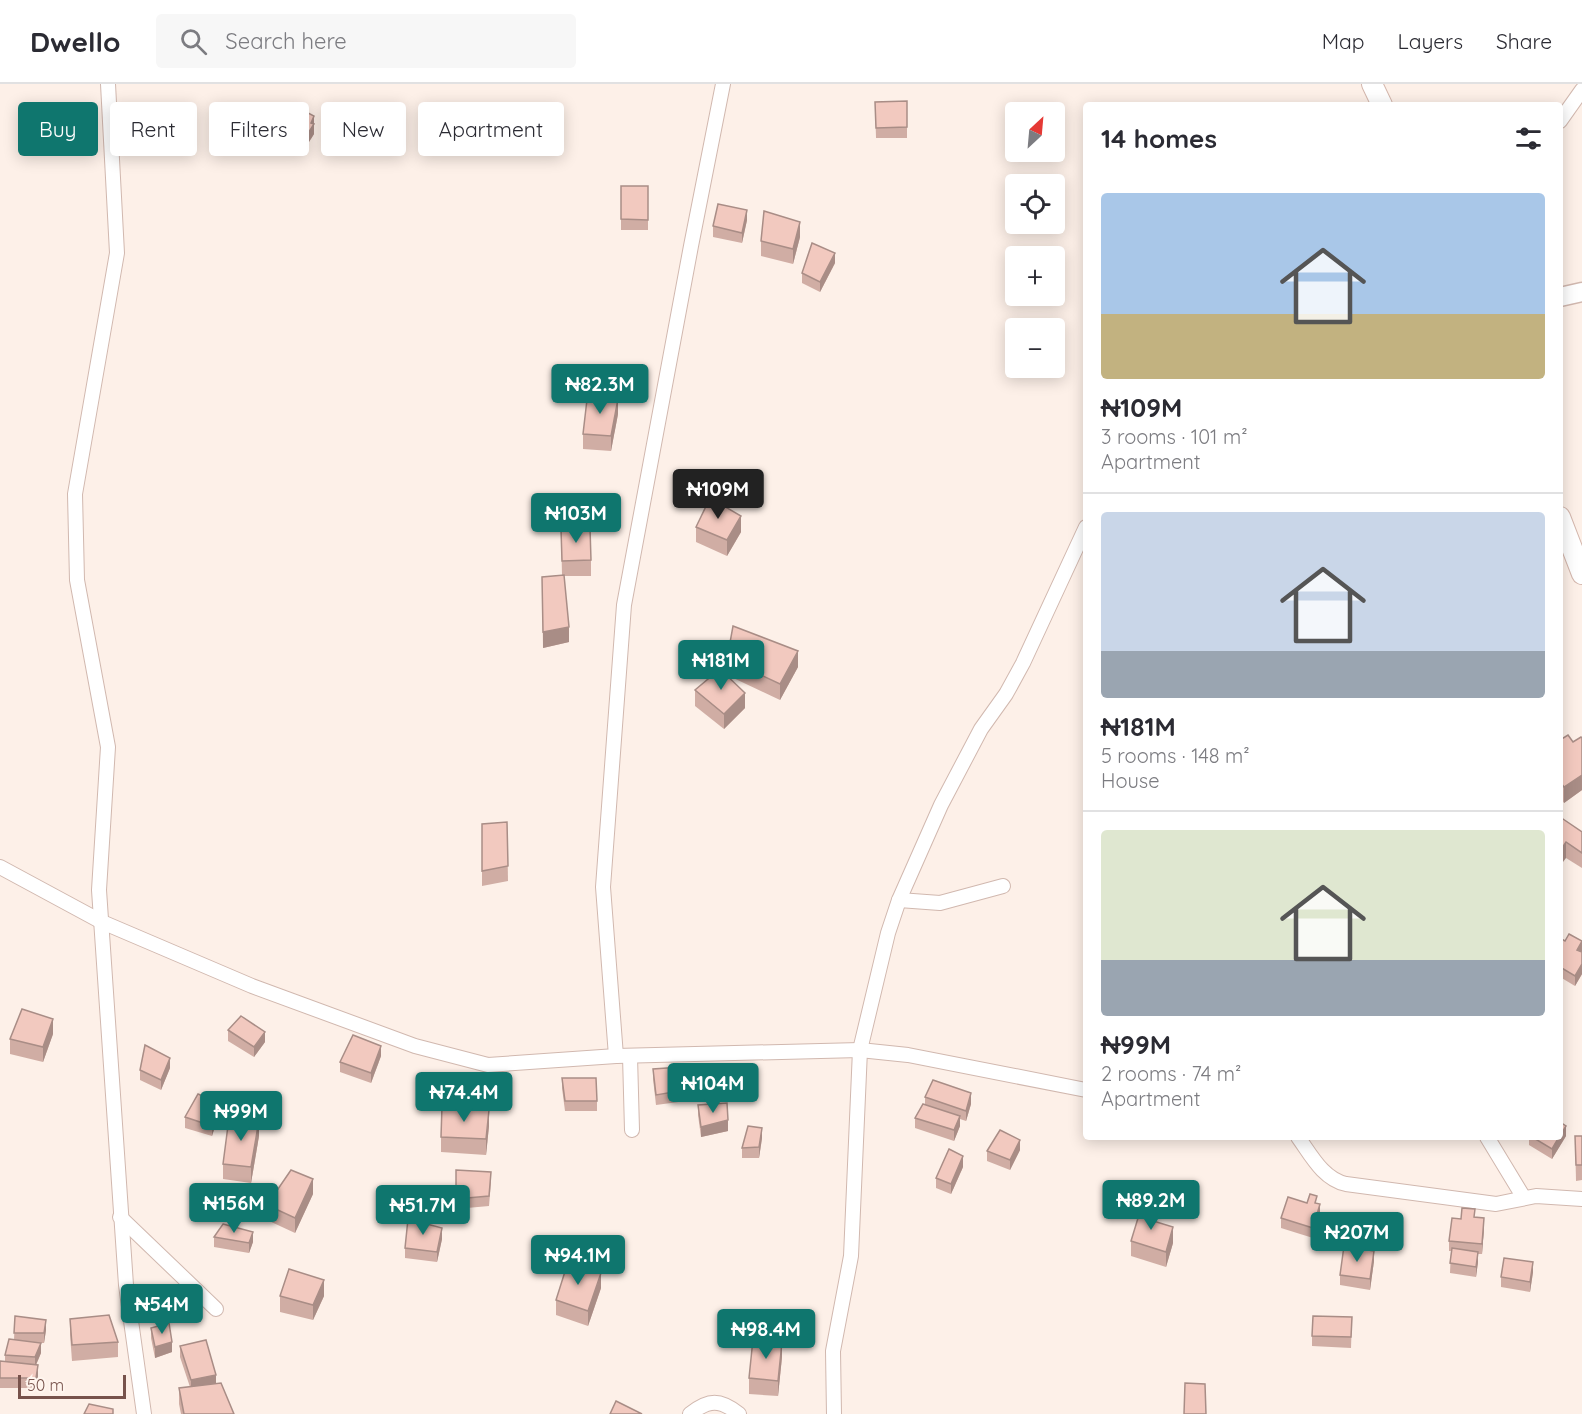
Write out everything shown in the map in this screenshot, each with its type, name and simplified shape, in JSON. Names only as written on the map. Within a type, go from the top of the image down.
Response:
[{"type":"main road","points":[[1372,84],[1381,102]]},
{"type":"main road","points":[[1563,525],[1582,574]]},
{"type":"street","points":[[108,84],[117,253],[75,494],[77,580],[108,747],[99,890],[120,1217],[126,1285],[144,1414]]},
{"type":"street","points":[[632,1130],[603,886],[624,605],[723,84]]},
{"type":"street","points":[[1563,117],[1582,90]]},
{"type":"street","points":[[834,1414],[833,1351],[851,1256],[860,1050],[888,933],[899,900],[962,763],[1023,663],[1083,533]]},
{"type":"street","points":[[0,867],[102,922],[263,990],[415,1046],[488,1065],[623,1056],[860,1050],[908,1055],[1083,1089]]},
{"type":"street","points":[[899,900],[940,903],[1003,886]]},
{"type":"street","points":[[1300,1140],[1326,1174],[1335,1182],[1394,1192],[1496,1204],[1536,1196],[1582,1199]]},
{"type":"street","points":[[1489,1140],[1524,1198]]},
{"type":"street","points":[[120,1217],[216,1309]]},
{"type":"street","points":[[690,1414],[703,1404],[716,1402],[728,1406],[739,1414]]},
{"type":"building","points":[[907,101],[907,127],[876,128],[875,102]]},
{"type":"building","points":[[309,113],[314,116],[311,123],[314,124],[309,132]]},
{"type":"building","points":[[621,186],[648,186],[648,220],[621,219]]},
{"type":"building","points":[[718,204],[747,210],[742,233],[713,226]]},
{"type":"building","points":[[764,211],[800,222],[793,249],[761,241]]},
{"type":"building","points":[[812,243],[835,253],[820,282],[802,273]]},
{"type":"building","points":[[588,391],[618,399],[611,436],[583,434]]},
{"type":"building","points":[[710,498],[741,516],[727,540],[696,527]]},
{"type":"building","points":[[590,528],[591,560],[562,561],[561,529]]},
{"type":"building","points":[[564,575],[569,627],[543,632],[542,577]]},
{"type":"building","points":[[733,626],[798,651],[780,684],[727,659]]},
{"type":"building","points":[[720,669],[745,693],[724,714],[695,690]]},
{"type":"building","points":[[1568,735],[1573,742],[1582,738],[1582,775],[1564,787],[1563,786],[1563,738]]},
{"type":"building","points":[[1563,819],[1582,832],[1582,853],[1566,842],[1563,846]]},
{"type":"building","points":[[507,822],[508,866],[482,871],[482,824]]},
{"type":"building","points":[[1569,934],[1582,941],[1577,950],[1582,952],[1582,964],[1575,976],[1563,969],[1563,940],[1565,941]]},
{"type":"building","points":[[22,1009],[53,1019],[43,1047],[10,1039]]},
{"type":"building","points":[[241,1016],[265,1032],[254,1047],[228,1030]]},
{"type":"building","points":[[353,1035],[381,1046],[371,1073],[340,1062]]},
{"type":"building","points":[[145,1045],[170,1058],[161,1080],[140,1070]]},
{"type":"building","points":[[681,1067],[686,1090],[656,1095],[653,1069]]},
{"type":"building","points":[[562,1078],[596,1078],[597,1101],[565,1101]]},
{"type":"building","points":[[933,1080],[971,1093],[966,1111],[925,1097]]},
{"type":"building","points":[[198,1094],[219,1103],[212,1126],[185,1117]]},
{"type":"building","points":[[727,1103],[728,1120],[701,1127],[698,1105]]},
{"type":"building","points":[[923,1104],[960,1116],[954,1130],[915,1118]]},
{"type":"building","points":[[442,1106],[489,1110],[486,1139],[441,1137]]},
{"type":"building","points":[[229,1118],[259,1120],[251,1167],[223,1164]]},
{"type":"building","points":[[748,1126],[762,1128],[759,1147],[742,1148]]},
{"type":"building","points":[[1000,1130],[1020,1140],[1010,1160],[987,1151]]},
{"type":"building","points":[[1575,1136],[1582,1136],[1582,1165],[1576,1165]]},
{"type":"building","points":[[1537,1140],[1557,1140],[1552,1149]]},
{"type":"building","points":[[949,1149],[963,1156],[951,1184],[936,1178]]},
{"type":"building","points":[[291,1170],[313,1179],[295,1218],[267,1205]]},
{"type":"building","points":[[456,1170],[491,1172],[489,1196],[456,1199]]},
{"type":"building","points":[[1310,1194],[1317,1196],[1315,1203],[1320,1204],[1313,1228],[1281,1218],[1288,1197],[1307,1203]]},
{"type":"building","points":[[1142,1205],[1154,1209],[1150,1220],[1173,1227],[1166,1252],[1131,1241]]},
{"type":"building","points":[[1462,1208],[1475,1209],[1474,1217],[1484,1218],[1482,1244],[1449,1241],[1452,1218],[1461,1219]]},
{"type":"building","points":[[408,1219],[442,1228],[437,1252],[405,1248]]},
{"type":"building","points":[[223,1224],[253,1232],[249,1243],[214,1237]]},
{"type":"building","points":[[1344,1246],[1374,1251],[1370,1279],[1340,1275]]},
{"type":"building","points":[[1452,1248],[1478,1252],[1476,1267],[1450,1263]]},
{"type":"building","points":[[1504,1258],[1533,1262],[1530,1282],[1501,1277]]},
{"type":"building","points":[[568,1262],[601,1273],[588,1311],[556,1300]]},
{"type":"building","points":[[289,1269],[324,1280],[313,1305],[280,1296]]},
{"type":"building","points":[[109,1315],[118,1342],[72,1345],[70,1319]]},
{"type":"building","points":[[15,1316],[46,1320],[44,1333],[14,1333]]},
{"type":"building","points":[[1313,1316],[1352,1317],[1351,1337],[1312,1336]]},
{"type":"building","points":[[169,1323],[172,1342],[155,1347],[151,1328]]},
{"type":"building","points":[[9,1339],[41,1343],[35,1357],[5,1355]]},
{"type":"building","points":[[753,1339],[782,1342],[778,1381],[749,1378]]},
{"type":"building","points":[[206,1340],[216,1375],[191,1380],[180,1346]]},
{"type":"building","points":[[0,1361],[38,1365],[36,1378],[0,1378]]},
{"type":"building","points":[[221,1383],[234,1414],[184,1414],[179,1388]]},
{"type":"building","points":[[1185,1383],[1205,1384],[1206,1414],[1184,1414]]},
{"type":"building","points":[[616,1401],[642,1414],[610,1414]]},
{"type":"building","points":[[89,1404],[113,1409],[113,1414],[84,1414]]}]
